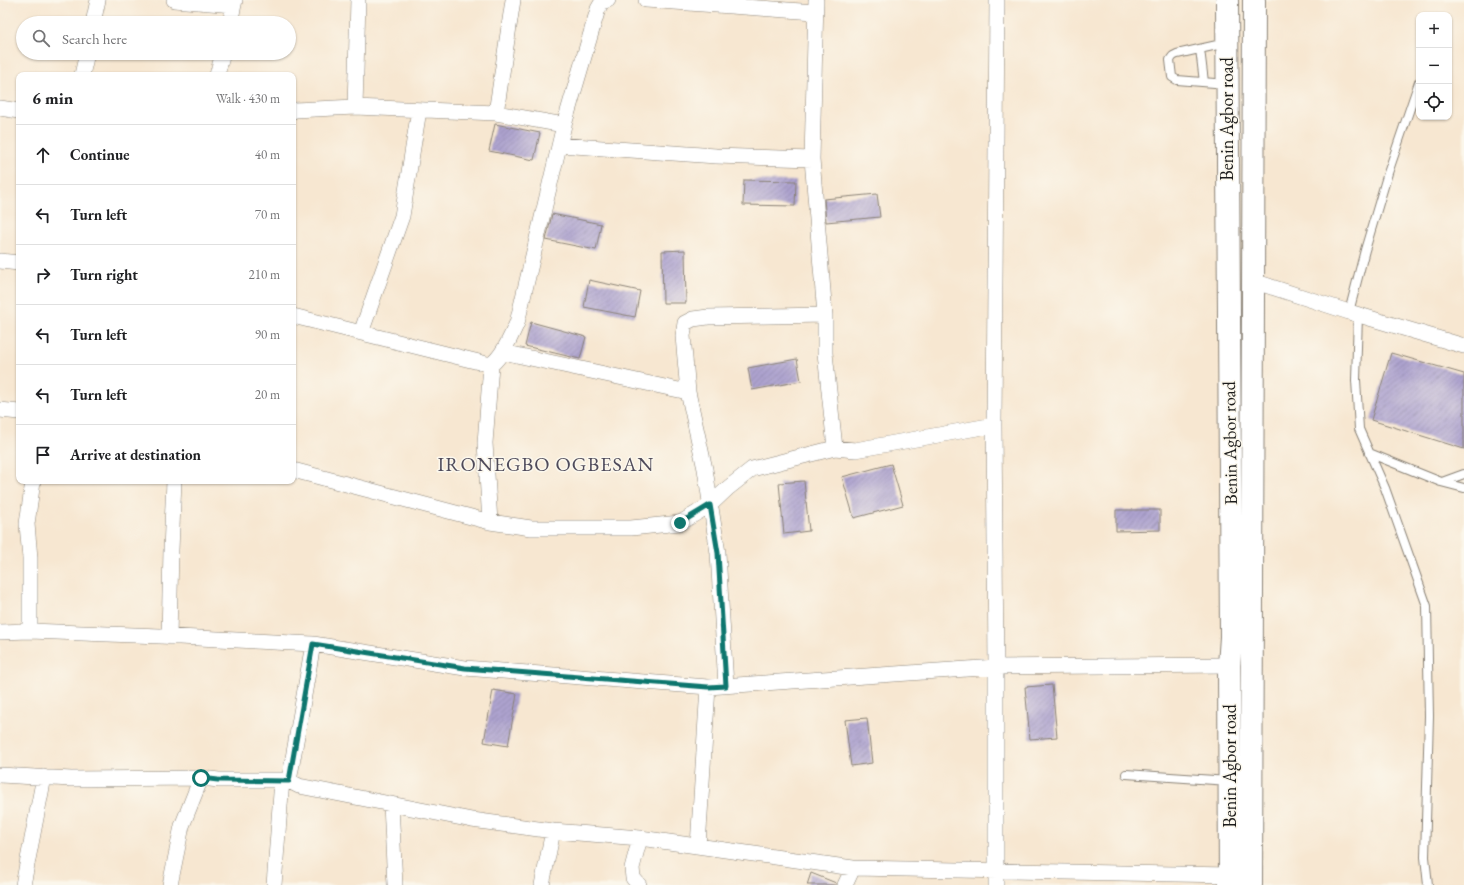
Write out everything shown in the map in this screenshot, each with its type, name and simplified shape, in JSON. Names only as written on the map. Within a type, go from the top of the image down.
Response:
[{"type":"highway","name":"Benin Agbor road","points":[[1227,0],[1231,637],[1229,665],[1230,880]]},
{"type":"highway","name":"Benin Agbor road","points":[[1251,885],[1254,0]]},
{"type":"street","points":[[95,16],[98,0]]},
{"type":"street","points":[[174,0],[234,3],[231,16]]},
{"type":"street","points":[[355,107],[358,0]]},
{"type":"street","points":[[496,113],[513,0]]},
{"type":"street","points":[[490,522],[485,443],[491,365],[504,352],[517,323],[564,125],[598,9],[602,2],[608,0]]},
{"type":"street","points":[[646,0],[815,6],[812,159],[824,315],[825,353],[835,448]]},
{"type":"street","points":[[996,878],[994,425],[997,0]]},
{"type":"street","points":[[83,72],[85,60]]},
{"type":"street","points":[[218,72],[220,60]]},
{"type":"street","points":[[296,110],[355,107],[496,113],[564,125]]},
{"type":"street","points":[[0,108],[16,111]]},
{"type":"street","points":[[361,334],[402,216],[419,110]]},
{"type":"street","points":[[560,145],[716,156],[812,159]]},
{"type":"street","points":[[0,261],[16,263]]},
{"type":"street","points":[[1254,281],[1464,346]]},
{"type":"street","points":[[726,686],[718,553],[705,469],[688,392],[683,336],[686,323],[693,319],[708,317],[824,315]]},
{"type":"street","points":[[296,317],[491,365]]},
{"type":"street","points":[[504,352],[688,392]]},
{"type":"street","points":[[0,410],[16,412]]},
{"type":"street","points":[[296,471],[490,522],[531,528],[631,528],[680,523],[710,505],[752,469],[835,448],[855,450],[994,425]]},
{"type":"street","points":[[30,631],[30,558],[27,524],[33,484]]},
{"type":"street","points":[[170,637],[171,542],[174,484]]},
{"type":"street","points":[[0,632],[30,631],[313,644],[465,668],[708,687],[996,667],[1229,665]]},
{"type":"street","points":[[274,885],[285,780],[313,644]]},
{"type":"street","points":[[698,846],[708,687]]},
{"type":"street","points":[[0,775],[71,779],[201,778],[218,780],[285,780],[299,786],[472,820],[553,831],[640,838],[853,868],[996,878],[1230,880]]},
{"type":"street","points":[[23,885],[44,778]]},
{"type":"street","points":[[170,885],[182,826],[201,778]]},
{"type":"street","points":[[391,804],[395,885]]},
{"type":"street","points":[[542,885],[553,831]]},
{"type":"street","points":[[639,885],[633,878],[632,868],[640,838]]},
{"type":"street","points":[[845,885],[853,868]]},
{"type":"lane","points":[[1227,43],[1172,56],[1170,60],[1172,77],[1176,80],[1227,84]]},
{"type":"lane","points":[[1200,49],[1204,82]]},
{"type":"lane","points":[[1418,84],[1388,173],[1365,250],[1354,313],[1359,429],[1385,488],[1399,532],[1427,606],[1429,716],[1425,857],[1428,885]]},
{"type":"lane","points":[[1369,453],[1441,482],[1464,488]]},
{"type":"lane","points":[[1441,482],[1464,474]]},
{"type":"lane","points":[[1126,774],[1230,781]]},
{"type":"building","points":[[495,124],[540,133],[534,160],[489,151]]},
{"type":"building","points":[[744,180],[796,181],[795,206],[743,205]]},
{"type":"building","points":[[877,194],[880,217],[826,222],[824,199]]},
{"type":"building","points":[[552,214],[601,224],[596,250],[546,240]]},
{"type":"building","points":[[685,250],[686,303],[663,303],[662,251]]},
{"type":"building","points":[[589,280],[640,291],[635,317],[584,307]]},
{"type":"building","points":[[531,322],[586,337],[580,359],[525,346]]},
{"type":"building","points":[[1391,353],[1464,374],[1464,449],[1371,420]]},
{"type":"building","points":[[797,359],[801,381],[752,390],[748,368]]},
{"type":"building","points":[[891,464],[903,505],[854,518],[842,477]]},
{"type":"building","points":[[804,481],[809,531],[784,534],[779,483]]},
{"type":"building","points":[[1116,510],[1160,510],[1160,530],[1116,531]]},
{"type":"building","points":[[1052,685],[1057,737],[1030,739],[1025,687]]},
{"type":"building","points":[[493,690],[517,694],[508,746],[484,742]]},
{"type":"building","points":[[867,718],[872,763],[851,766],[845,720]]},
{"type":"building","points":[[811,873],[836,883],[836,885],[807,885]]},
{"type":"district","name":"IRONEGBO OGBESAN","points":[[546,464]]},
{"type":"route","points":[[201,778],[218,780],[289,781],[313,644],[465,668],[592,679],[708,687],[726,686],[718,553],[710,505],[680,523]]}]
